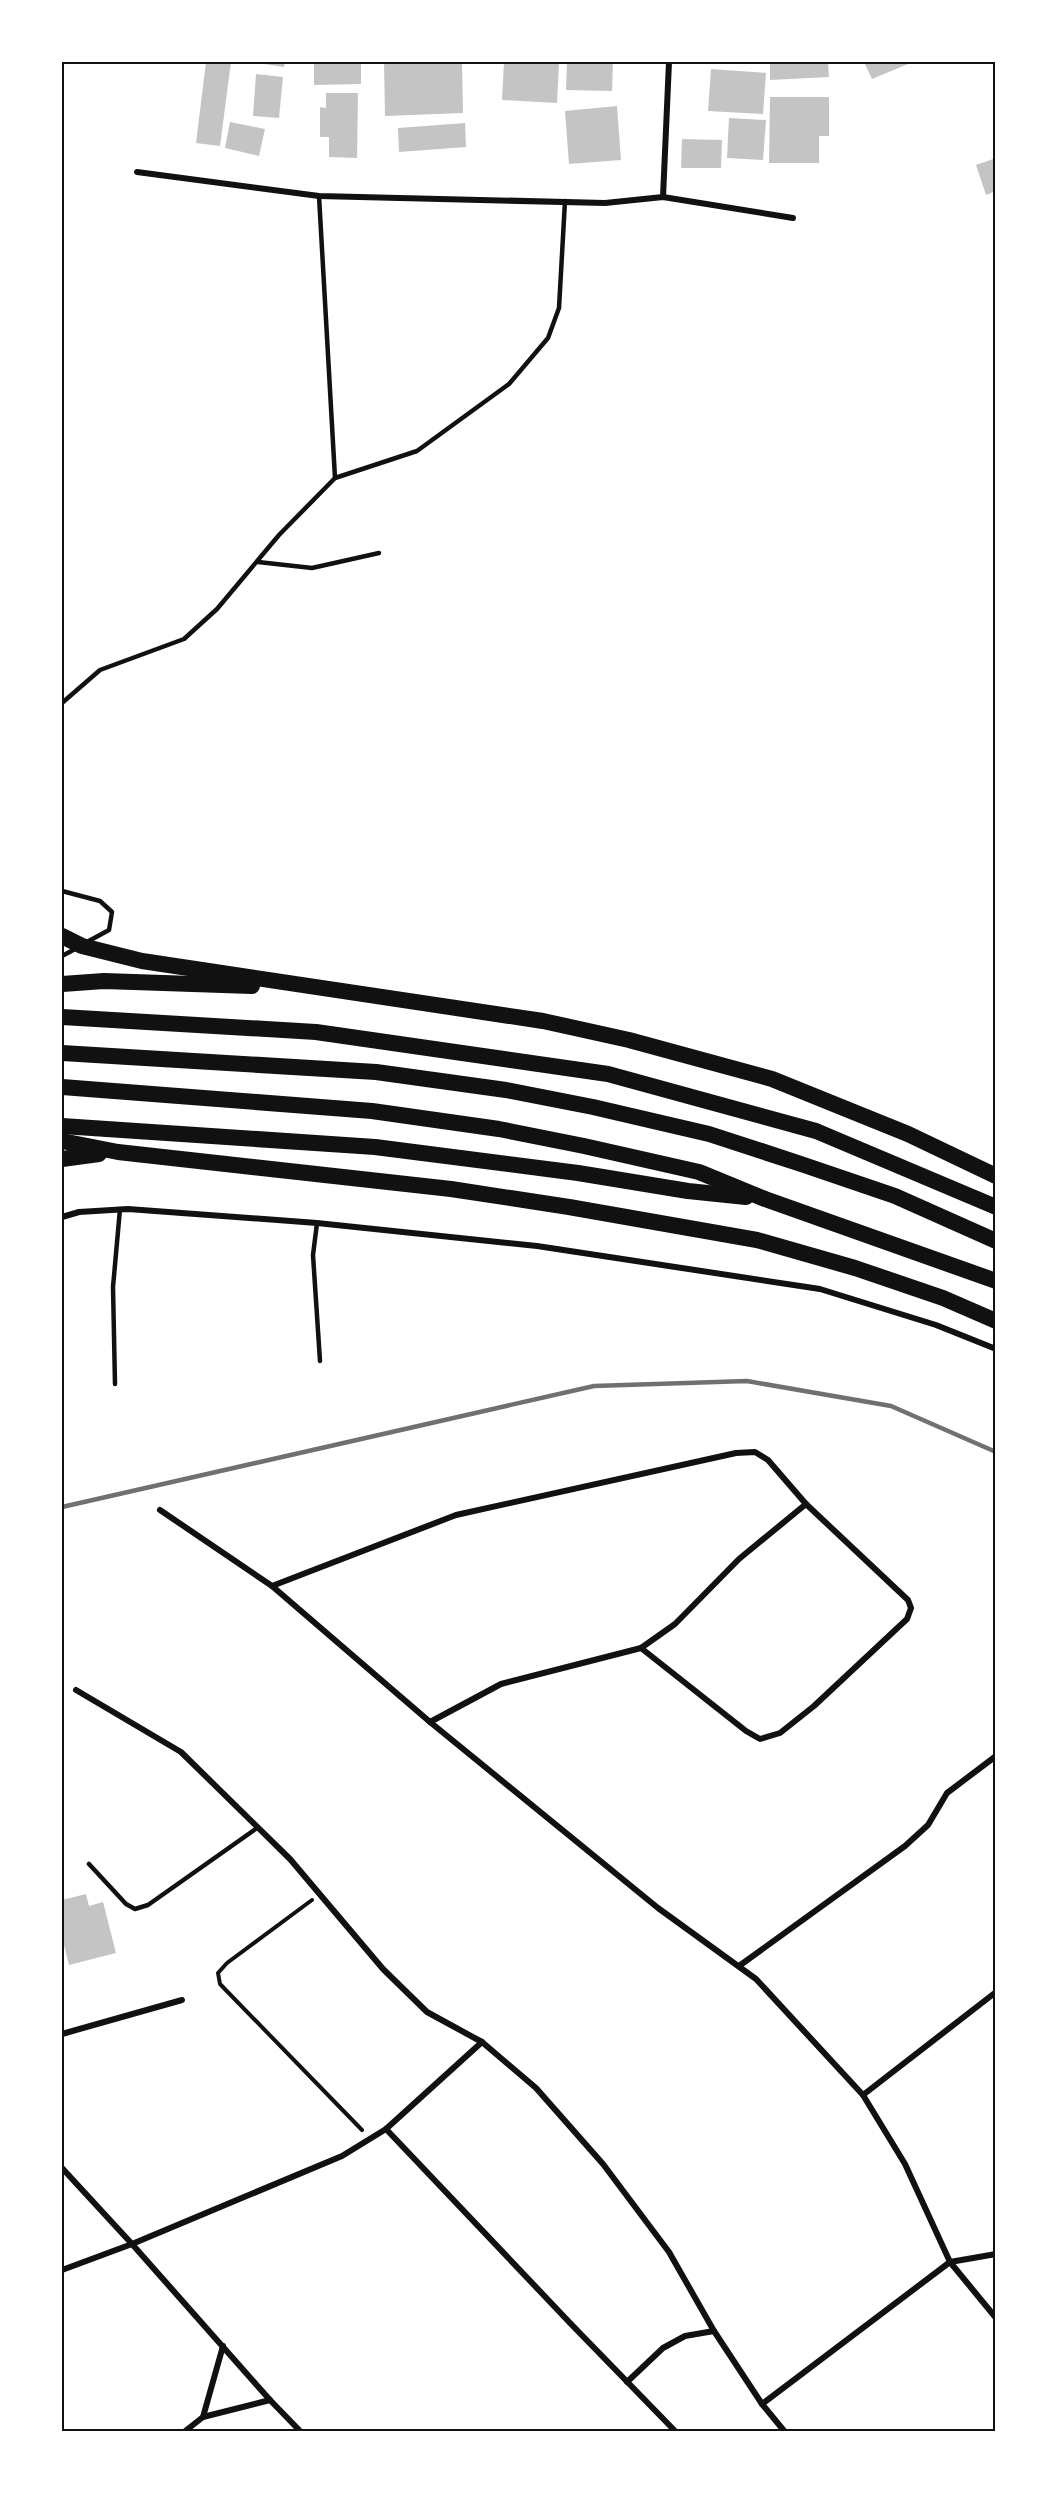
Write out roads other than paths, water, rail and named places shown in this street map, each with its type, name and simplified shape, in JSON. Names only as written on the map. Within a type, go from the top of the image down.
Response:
[{"type":"highway","points":[[62,936],[82,946],[142,960],[543,1021],[629,1040],[772,1079],[908,1134],[996,1176]]},
{"type":"highway","points":[[62,984],[104,981],[327,989]]},
{"type":"highway","points":[[62,1017],[316,1032],[608,1074],[816,1131],[996,1208]]},
{"type":"highway","points":[[62,1053],[376,1072],[506,1090],[593,1107],[709,1134],[801,1164],[896,1196],[996,1241]]},
{"type":"highway","points":[[62,1087],[372,1111],[499,1129],[699,1172],[765,1199],[996,1281]]},
{"type":"highway","points":[[62,1126],[375,1147],[578,1173],[688,1191],[765,1199]]},
{"type":"highway","points":[[62,1141],[118,1152],[451,1189],[757,1240],[855,1268],[943,1298],[996,1321]]},
{"type":"highway","points":[[62,1158],[118,1152]]},
{"type":"street","points":[[663,197],[669,62]]},
{"type":"street","points":[[137,172],[319,196],[605,203],[663,197],[793,218]]},
{"type":"street","points":[[62,1217],[79,1212],[120,1209],[318,1222],[537,1246],[820,1288],[936,1325],[996,1349]]},
{"type":"street","points":[[272,1586],[456,1515],[736,1453],[755,1452],[768,1460],[806,1504],[908,1600],[911,1608],[907,1619],[814,1706],[780,1734],[760,1739],[746,1731],[641,1648]]},
{"type":"street","points":[[430,1722],[501,1684],[641,1648],[675,1624],[739,1559],[806,1504]]},
{"type":"street","points":[[160,1510],[272,1586],[430,1722],[658,1908],[739,1966],[778,2000],[863,2095],[905,2164],[950,2262],[996,2318]]},
{"type":"street","points":[[76,1690],[181,1752],[290,1859],[383,1969],[427,2012],[482,2042],[536,2088],[603,2164],[669,2252],[714,2331],[762,2404],[785,2432]]},
{"type":"street","points":[[739,1966],[905,1846],[928,1825],[947,1793],[996,1756]]},
{"type":"street","points":[[863,2095],[996,1992]]},
{"type":"street","points":[[62,2034],[182,2000]]},
{"type":"street","points":[[62,2270],[132,2244],[305,2173],[371,2139],[386,2129],[482,2042]]},
{"type":"street","points":[[386,2129],[676,2432]]},
{"type":"street","points":[[62,2168],[301,2432]]},
{"type":"street","points":[[762,2404],[950,2262],[996,2254]]},
{"type":"street","points":[[627,2382],[663,2348],[685,2336],[714,2331]]},
{"type":"street","points":[[203,2417],[223,2346]]},
{"type":"street","points":[[184,2432],[203,2417],[270,2400]]},
{"type":"lane","points":[[319,196],[335,478]]},
{"type":"lane","points":[[62,704],[100,670],[184,639],[217,609],[279,535],[335,478],[417,451],[509,384],[548,338],[559,308],[565,201]]},
{"type":"lane","points":[[258,562],[312,568],[379,553]]},
{"type":"lane","points":[[62,891],[100,902],[112,912],[109,930],[62,956]]},
{"type":"lane","points":[[115,1384],[113,1287],[120,1209]]},
{"type":"lane","points":[[318,1222],[313,1255],[320,1361]]},
{"type":"lane","points":[[89,1864],[126,1904],[135,1909],[148,1905],[257,1828]]},
{"type":"railway","points":[[62,1507],[594,1386],[747,1381],[891,1406],[996,1452]]}]
